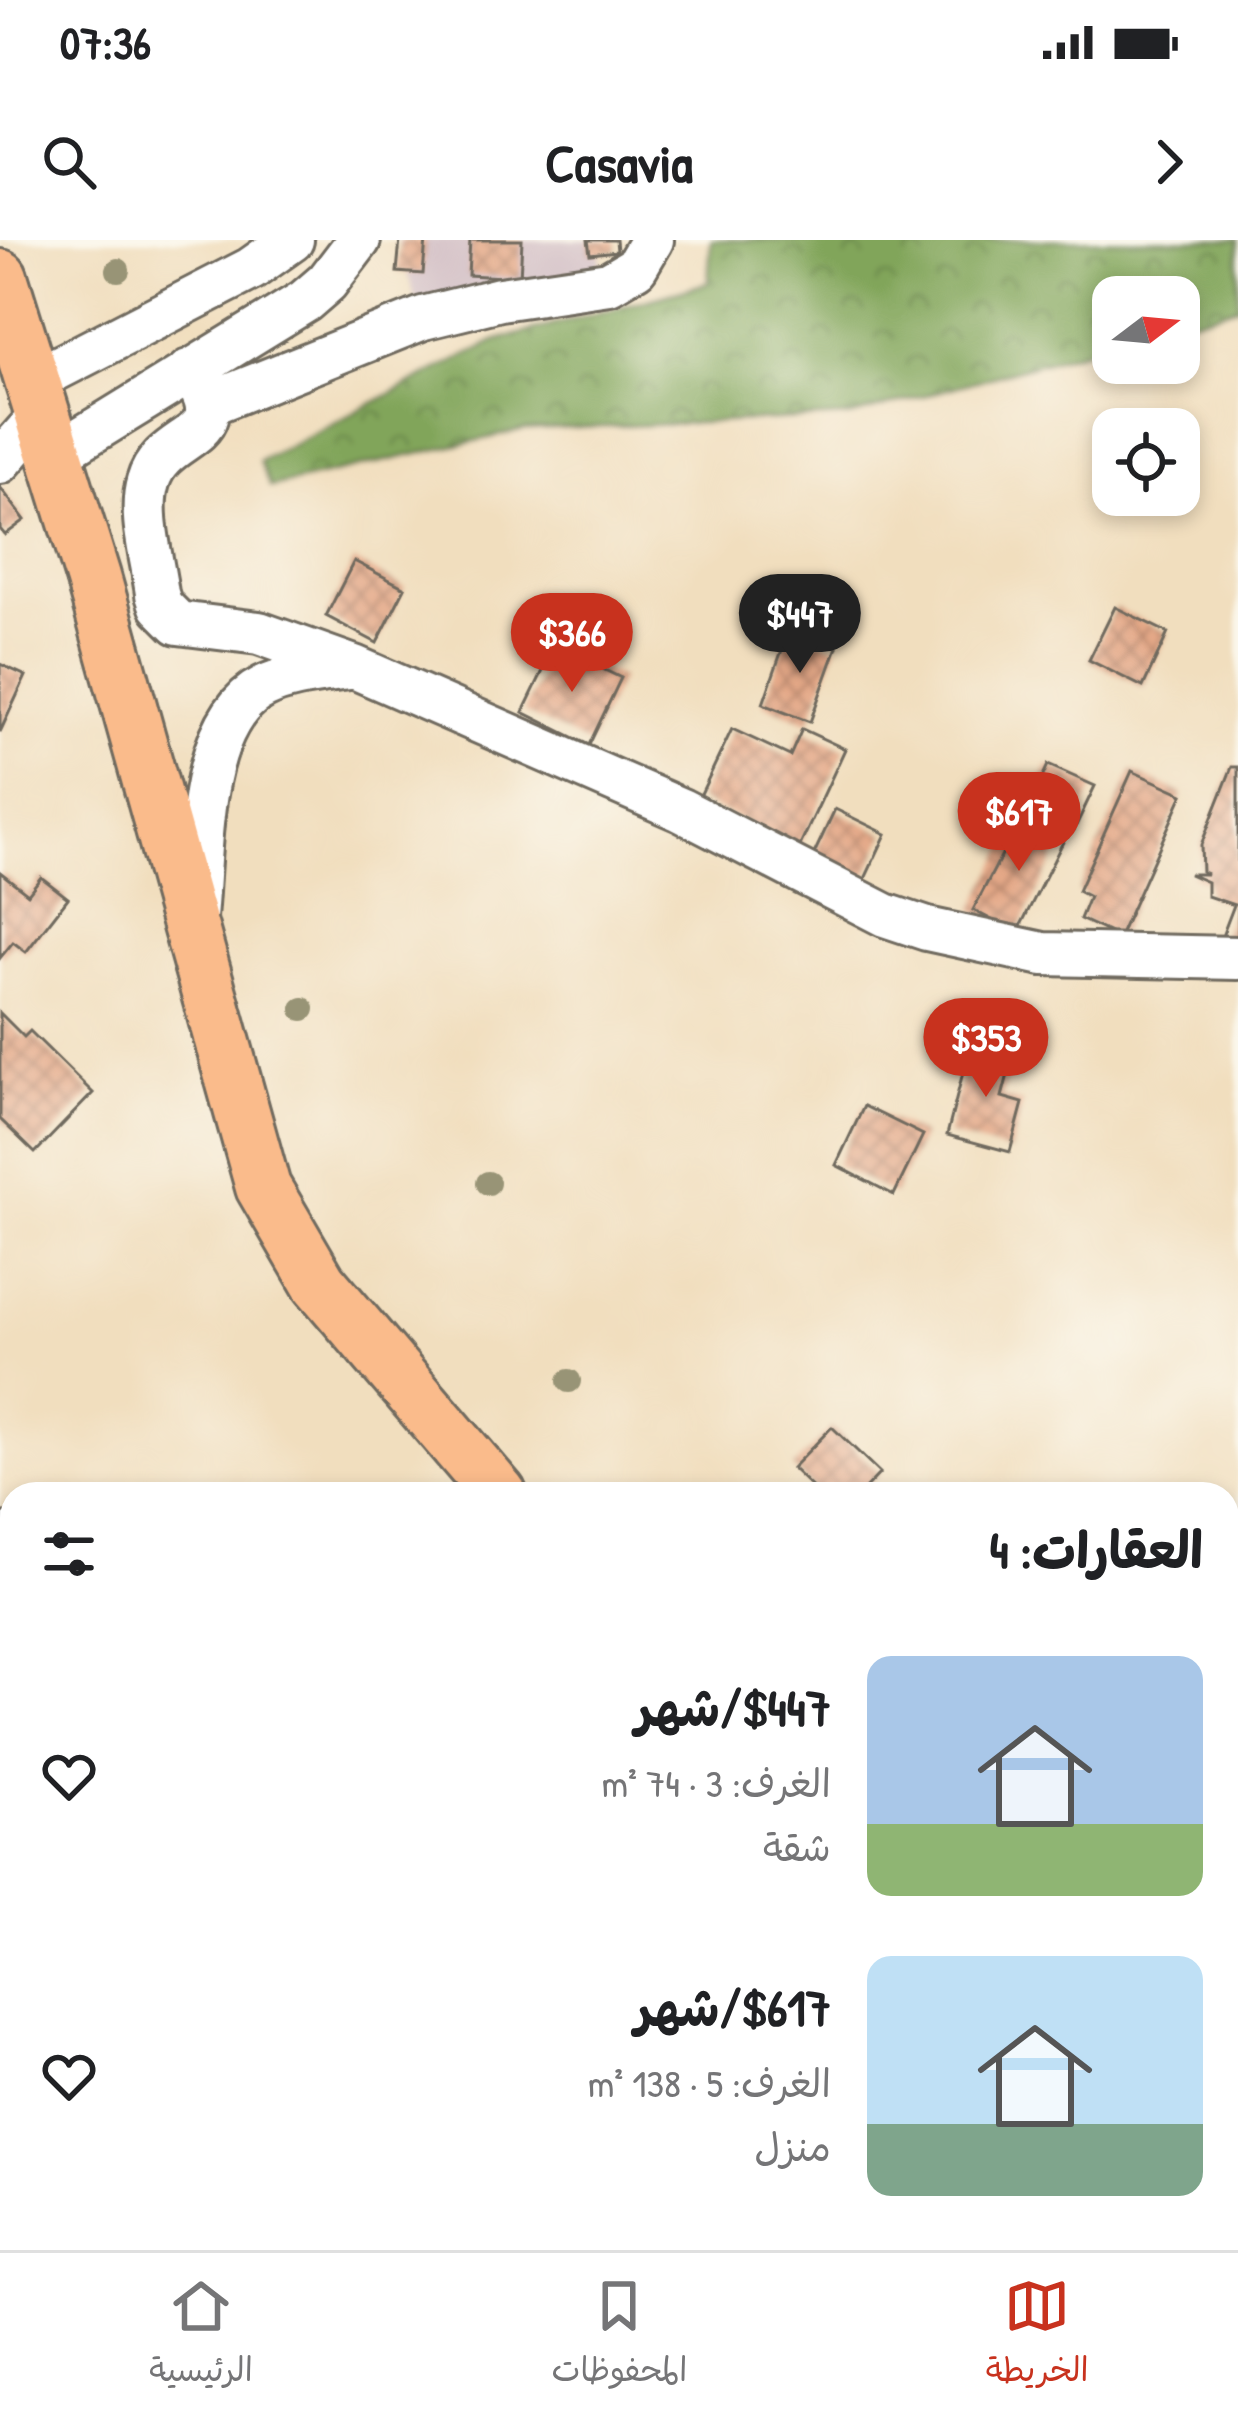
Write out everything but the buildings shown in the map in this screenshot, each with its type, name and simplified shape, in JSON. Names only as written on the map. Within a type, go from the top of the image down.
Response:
[{"type":"main road","points":[[0,277],[44,416],[263,1187],[319,1282],[489,1482]]},
{"type":"street","points":[[0,462],[121,335],[262,263],[292,240]]},
{"type":"street","points":[[199,387],[305,301],[347,259],[359,240]]},
{"type":"street","points":[[44,416],[199,387],[500,299],[609,283],[636,267],[652,240]]},
{"type":"street","points":[[121,335],[145,399]]},
{"type":"street","points":[[199,387],[205,422],[157,463],[146,488],[161,606],[178,623],[259,633],[354,667],[681,810],[885,915],[927,929],[1043,954],[1238,958]]},
{"type":"street","points":[[192,942],[212,759],[223,727],[232,712],[262,688],[354,667]]},
{"type":"shaded area","points":[[397,240],[602,240],[600,270],[419,311]]},
{"type":"green space","points":[[711,240],[1238,240],[1238,306],[1200,317],[1200,276],[1092,276],[1092,348],[849,417],[524,430],[270,487],[259,461],[495,341],[708,283]]}]
